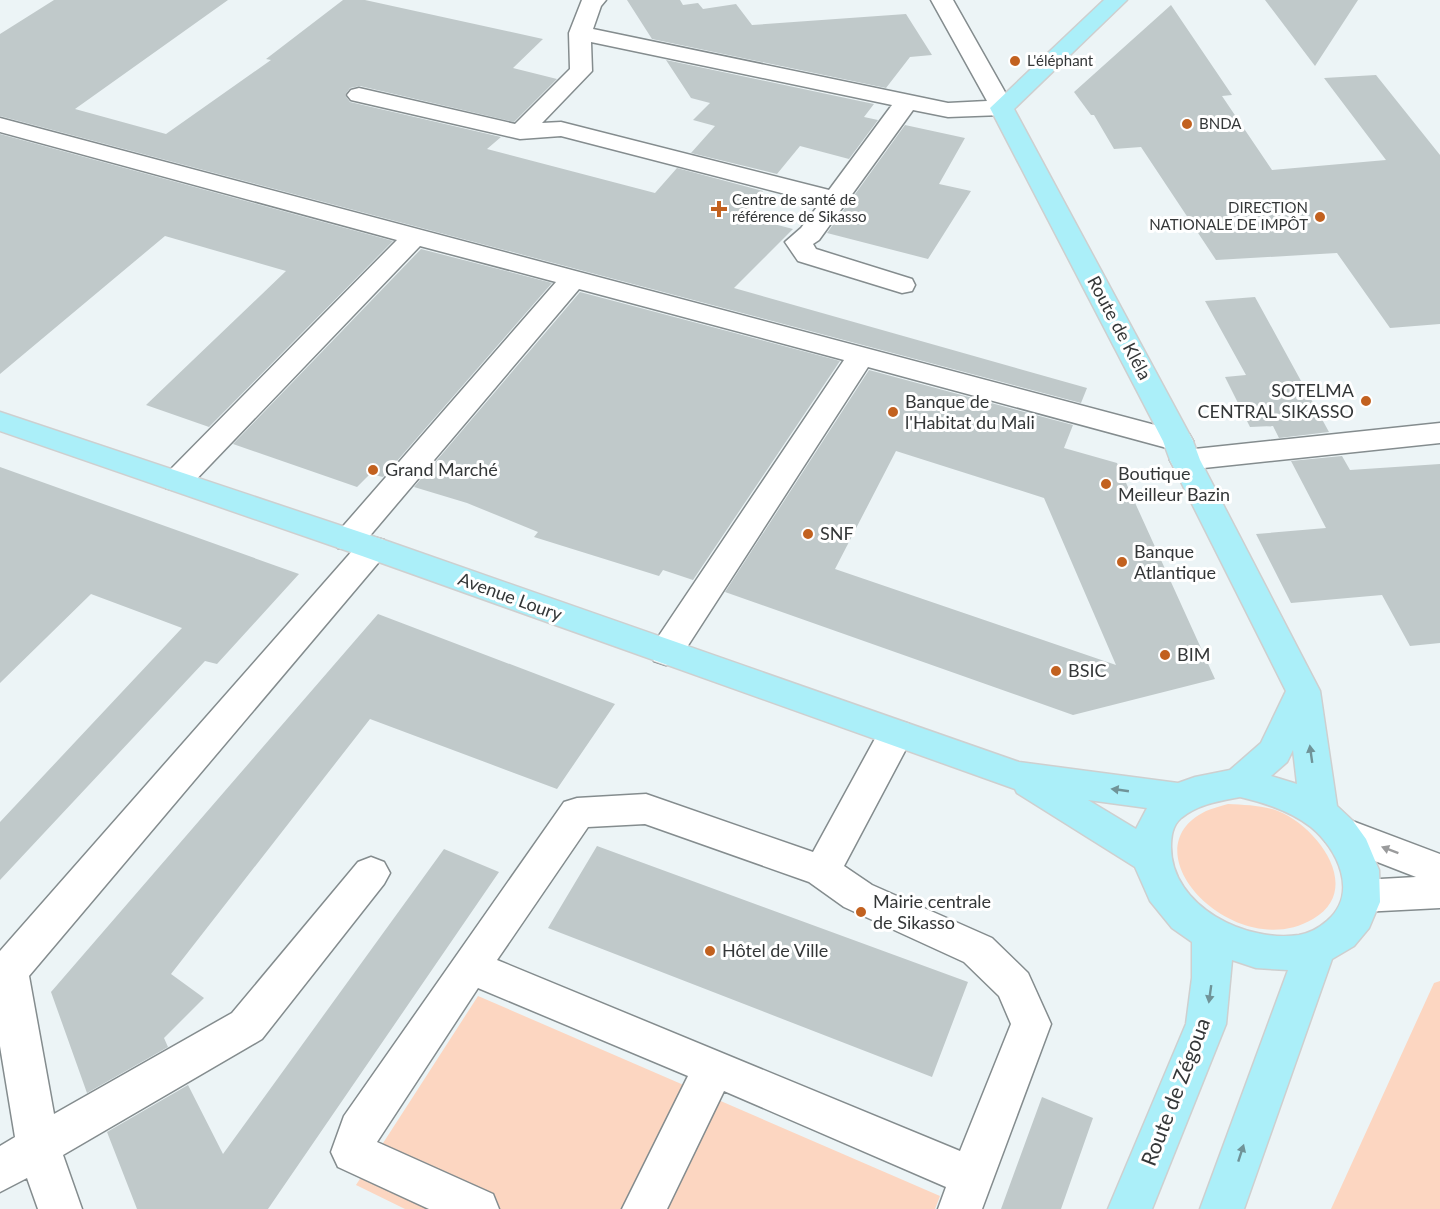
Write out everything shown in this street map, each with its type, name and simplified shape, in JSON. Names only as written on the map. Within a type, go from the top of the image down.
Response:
[{"type":"main road","points":[[1002,108],[1116,0]]},
{"type":"main road","name":"Route de Kléla","points":[[1002,108],[1182,451],[1303,691],[1329,821]]},
{"type":"main road","name":"Avenue Loury","points":[[0,421],[361,544],[1018,776]]},
{"type":"main road","points":[[1240,783],[1274,752],[1303,691]]},
{"type":"main road","points":[[1018,776],[1178,798]]},
{"type":"main road","points":[[1018,776],[1151,857]]},
{"type":"main road","points":[[1240,783],[1281,792],[1329,821],[1354,852],[1362,875],[1362,897],[1355,918],[1339,936],[1316,949],[1292,954],[1265,952],[1238,947],[1212,936],[1193,924],[1176,909],[1155,875],[1151,857],[1152,834],[1161,814],[1178,798],[1196,789],[1217,784],[1240,783]]},
{"type":"main road","name":"Route de Zégoua","points":[[1131,1209],[1206,1024],[1212,978],[1212,936]]},
{"type":"main road","points":[[1222,1209],[1316,949]]},
{"type":"street","points":[[580,33],[948,110],[1002,108],[942,0]]},
{"type":"street","points":[[520,132],[581,71],[580,33],[589,1]]},
{"type":"street","points":[[358,95],[520,132],[561,129],[836,199]]},
{"type":"street","points":[[902,285],[807,255],[798,242],[810,234],[907,101]]},
{"type":"street","points":[[0,125],[861,356],[1182,451],[1440,433]]},
{"type":"street","points":[[177,481],[414,237]]},
{"type":"street","points":[[60,1209],[38,1146],[4,970],[361,544],[573,279]]},
{"type":"street","points":[[666,652],[861,356]]},
{"type":"street","points":[[822,871],[896,734]]},
{"type":"street","points":[[471,967],[714,1067],[966,1193],[1031,1024],[1014,985],[978,950],[858,896],[822,871],[646,809],[577,813],[471,967],[359,1130],[353,1152],[477,1209]]},
{"type":"street","points":[[1329,821],[1440,870]]},
{"type":"street","points":[[0,1171],[38,1146],[247,1026],[371,873]]},
{"type":"street","points":[[1362,897],[1440,892]]},
{"type":"street","points":[[644,1209],[714,1067]]},
{"type":"shaded area","points":[[1228,804],[1259,806],[1278,811],[1308,830],[1320,844],[1330,860],[1335,876],[1335,892],[1328,906],[1313,919],[1283,929],[1252,927],[1224,916],[1200,897],[1184,875],[1177,851],[1184,829],[1206,811]]},
{"type":"shaded area","points":[[1440,981],[1440,1209],[1331,1209],[1434,983]]},
{"type":"shaded area","points":[[478,996],[940,1196],[935,1209],[405,1209],[356,1185]]},
{"type":"building","points":[[54,0],[228,0],[75,109],[166,134],[271,60],[266,59],[343,0],[365,0],[543,39],[513,68],[557,79],[514,122],[360,86],[350,88],[345,95],[350,102],[501,137],[487,149],[655,193],[677,168],[763,191],[743,216],[793,229],[734,288],[1087,388],[1081,403],[0,116],[0,34]]},
{"type":"building","points":[[627,0],[680,0],[683,5],[698,3],[703,9],[736,4],[752,25],[906,14],[932,55],[910,57],[886,88],[652,39]]},
{"type":"building","points":[[1265,0],[1358,0],[1315,66]]},
{"type":"building","points":[[1171,5],[1232,95],[1222,96],[1272,170],[1386,160],[1324,78],[1376,75],[1440,155],[1440,324],[1390,328],[1337,253],[1216,260],[1141,147],[1114,149],[1094,115],[1091,115],[1074,92]]},
{"type":"building","points":[[666,60],[874,104],[864,117],[878,120],[849,159],[800,146],[777,174],[691,153],[715,126],[693,120],[710,103],[691,98]]},
{"type":"building","points":[[905,125],[965,138],[939,184],[971,191],[928,259],[827,233]]},
{"type":"building","points":[[0,134],[393,241],[209,427],[146,405],[286,271],[165,236],[0,374]]},
{"type":"building","points":[[421,249],[552,283],[383,477],[370,474],[357,487],[233,444]]},
{"type":"building","points":[[580,292],[840,361],[693,580],[663,570],[659,576],[534,537],[538,532],[467,503],[414,487]]},
{"type":"building","points":[[1255,297],[1329,432],[1279,438],[1273,426],[1250,427],[1225,377],[1246,375],[1205,301]]},
{"type":"building","name":"SNF","points":[[869,370],[1073,425],[1064,448],[1117,463],[1215,679],[1073,715],[725,592]],"holes":[[[896,451],[1044,498],[1116,665],[835,569]]]},
{"type":"building","points":[[1342,456],[1350,470],[1440,464],[1440,643],[1410,646],[1382,595],[1291,603],[1256,534],[1326,528],[1291,461]]},
{"type":"building","points":[[0,467],[299,574],[217,664],[205,661],[0,880],[0,822],[182,628],[91,594],[0,683]]},
{"type":"building","points":[[378,614],[615,704],[557,789],[370,719],[171,974],[204,998],[164,1038],[168,1047],[87,1093],[51,992]]},
{"type":"building","points":[[597,846],[968,982],[932,1077],[548,928]]},
{"type":"building","points":[[444,849],[499,872],[268,1209],[137,1209],[107,1132],[188,1085],[223,1154]]},
{"type":"building","points":[[1042,1097],[1093,1118],[1061,1209],[1001,1209]]},
{"type":"place","name":"L'éléphant","points":[[1015,61]]},
{"type":"place","name":"BNDA","points":[[1187,124]]},
{"type":"place","name":"Centre de santé de référence de Sikasso","points":[[719,209]]},
{"type":"place","name":"DIRECTION NATIONALE DE IMPÔT","points":[[1320,217]]},
{"type":"place","name":"SOTELMA CENTRAL SIKASSO","points":[[1366,401]]},
{"type":"place","name":"Banque de l'Habitat du Mali","points":[[893,412]]},
{"type":"place","name":"Grand Marché","points":[[373,470]]},
{"type":"place","name":"Boutique Meilleur Bazin","points":[[1106,484]]},
{"type":"place","name":"SNF","points":[[808,534]]},
{"type":"place","name":"Banque Atlantique","points":[[1122,562]]},
{"type":"place","name":"BIM","points":[[1165,655]]},
{"type":"place","name":"BSIC","points":[[1056,671]]},
{"type":"place","name":"Mairie centrale de Sikasso","points":[[861,912]]},
{"type":"place","name":"Hôtel de Ville","points":[[710,951]]}]
